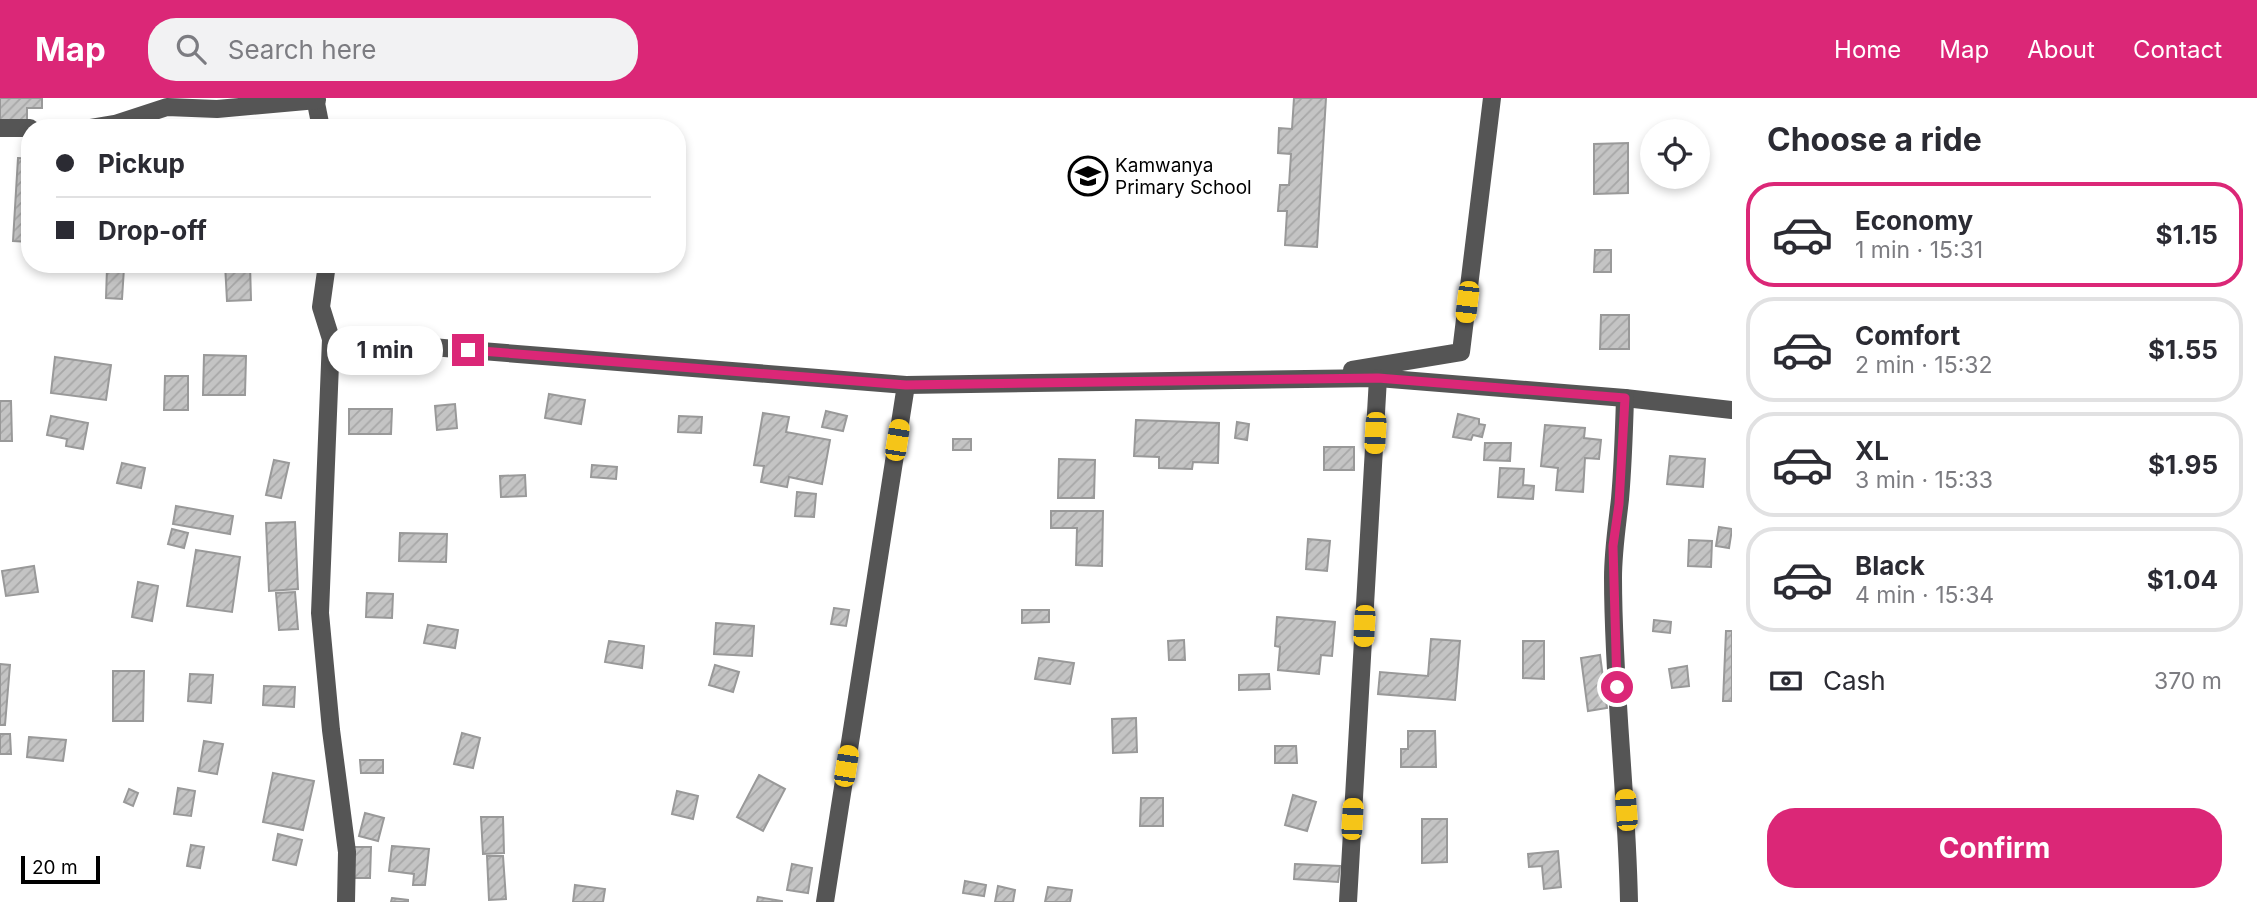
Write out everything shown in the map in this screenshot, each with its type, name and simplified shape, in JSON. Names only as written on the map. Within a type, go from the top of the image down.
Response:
[{"type":"street","points":[[1290,380],[1461,352],[1492,98]]},
{"type":"street","points":[[130,119],[167,107],[217,108],[316,99],[319,119]]},
{"type":"street","points":[[0,128],[21,128]]},
{"type":"street","points":[[326,273],[321,307],[331,339],[320,613],[331,730],[347,852],[346,902]]},
{"type":"street","points":[[331,339],[906,385],[1378,378],[1625,398],[1732,411]]},
{"type":"street","points":[[1348,902],[1378,378]]},
{"type":"street","points":[[825,902],[906,385]]},
{"type":"street","points":[[1625,398],[1622,465],[1613,546],[1613,580],[1617,687],[1628,834],[1629,902]]},
{"type":"building","points":[[0,98],[42,98],[42,108],[27,108],[27,119],[0,121]]},
{"type":"building","points":[[1294,98],[1326,98],[1317,247],[1285,245],[1287,211],[1278,211],[1280,185],[1289,185],[1291,154],[1278,153],[1279,128],[1292,129]]},
{"type":"building","points":[[1628,143],[1628,193],[1594,194],[1594,144]]},
{"type":"building","points":[[18,158],[21,158],[21,241],[13,241]]},
{"type":"building","points":[[1595,250],[1611,250],[1611,272],[1594,272]]},
{"type":"building","points":[[107,273],[124,273],[122,299],[106,298]]},
{"type":"building","points":[[225,273],[250,273],[251,300],[227,301]]},
{"type":"building","points":[[1601,315],[1629,315],[1629,349],[1600,349]]},
{"type":"building","points":[[204,355],[246,356],[245,395],[203,395]]},
{"type":"building","points":[[55,357],[111,365],[106,400],[51,393]]},
{"type":"building","points":[[165,376],[188,376],[188,410],[164,410]]},
{"type":"building","points":[[549,394],[585,400],[581,424],[545,418]]},
{"type":"building","points":[[0,401],[11,401],[12,441],[0,441]]},
{"type":"building","points":[[455,404],[457,428],[437,430],[435,406]]},
{"type":"building","points":[[349,409],[392,409],[391,434],[349,434]]},
{"type":"building","points":[[826,411],[847,416],[843,431],[822,427]]},
{"type":"building","points":[[763,413],[789,417],[786,432],[830,440],[822,484],[789,477],[787,487],[761,482],[764,466],[754,465]]},
{"type":"building","points":[[1458,414],[1479,419],[1479,424],[1485,425],[1482,437],[1473,435],[1471,440],[1453,437]]},
{"type":"building","points":[[51,416],[88,423],[83,449],[66,446],[67,439],[47,435]]},
{"type":"building","points":[[679,416],[702,417],[701,433],[678,432]]},
{"type":"building","points":[[1136,420],[1219,423],[1218,463],[1193,462],[1192,469],[1159,468],[1159,457],[1134,456]]},
{"type":"building","points":[[1237,422],[1249,424],[1247,440],[1235,438]]},
{"type":"building","points":[[1545,425],[1585,428],[1584,438],[1601,440],[1599,459],[1585,458],[1583,492],[1556,490],[1558,468],[1541,466]]},
{"type":"building","points":[[953,439],[971,439],[971,450],[953,450]]},
{"type":"building","points":[[1485,443],[1511,443],[1510,461],[1484,460]]},
{"type":"building","points":[[1324,447],[1354,447],[1354,470],[1324,470]]},
{"type":"building","points":[[1670,456],[1705,459],[1703,487],[1667,484]]},
{"type":"building","points":[[1059,459],[1095,460],[1094,498],[1058,498]]},
{"type":"building","points":[[274,460],[289,463],[281,498],[266,495]]},
{"type":"building","points":[[122,463],[145,468],[141,488],[117,483]]},
{"type":"building","points":[[592,465],[617,467],[616,479],[591,477]]},
{"type":"building","points":[[1500,468],[1524,469],[1523,485],[1534,486],[1533,499],[1498,497]]},
{"type":"building","points":[[525,475],[526,496],[501,497],[500,476]]},
{"type":"building","points":[[797,492],[816,494],[814,517],[795,516]]},
{"type":"building","points":[[176,506],[233,516],[230,534],[173,524]]},
{"type":"building","points":[[1051,511],[1103,511],[1102,566],[1076,565],[1077,528],[1051,528]]},
{"type":"building","points":[[295,522],[298,589],[269,591],[266,523]]},
{"type":"building","points":[[1719,527],[1732,529],[1729,548],[1716,546]]},
{"type":"building","points":[[172,529],[188,533],[184,548],[168,544]]},
{"type":"building","points":[[400,533],[447,534],[446,562],[399,561]]},
{"type":"building","points":[[1308,539],[1330,541],[1327,571],[1306,569]]},
{"type":"building","points":[[1689,540],[1712,541],[1711,567],[1688,566]]},
{"type":"building","points":[[196,550],[240,557],[232,612],[187,606]]},
{"type":"building","points":[[34,566],[38,592],[6,596],[2,571]]},
{"type":"building","points":[[138,582],[158,586],[152,621],[132,617]]},
{"type":"building","points":[[295,592],[298,629],[279,630],[276,593]]},
{"type":"building","points":[[367,593],[393,594],[392,618],[366,617]]},
{"type":"building","points":[[834,608],[849,610],[846,626],[831,624]]},
{"type":"building","points":[[1022,610],[1049,610],[1049,622],[1022,623]]},
{"type":"building","points":[[1277,617],[1335,622],[1332,656],[1321,655],[1319,674],[1278,670],[1280,647],[1275,646]]},
{"type":"building","points":[[1654,620],[1671,622],[1670,633],[1653,631]]},
{"type":"building","points":[[716,623],[754,626],[752,656],[714,654]]},
{"type":"building","points":[[428,625],[458,630],[455,648],[424,643]]},
{"type":"building","points":[[1726,631],[1732,631],[1732,701],[1723,701]]},
{"type":"building","points":[[1431,639],[1460,641],[1455,700],[1378,694],[1380,672],[1428,676]]},
{"type":"building","points":[[1184,640],[1185,660],[1169,660],[1168,641]]},
{"type":"building","points":[[609,641],[644,646],[642,668],[605,662]]},
{"type":"building","points":[[1523,641],[1544,641],[1544,679],[1523,678]]},
{"type":"building","points":[[1600,655],[1607,708],[1588,711],[1581,658]]},
{"type":"building","points":[[1039,658],[1074,663],[1070,684],[1035,679]]},
{"type":"building","points":[[0,664],[10,665],[5,725],[0,725]]},
{"type":"building","points":[[715,665],[739,672],[733,692],[709,685]]},
{"type":"building","points":[[1687,666],[1689,686],[1672,688],[1669,669]]},
{"type":"building","points":[[113,671],[144,671],[143,721],[113,721]]},
{"type":"building","points":[[190,674],[213,675],[211,703],[188,701]]},
{"type":"building","points":[[1269,674],[1270,689],[1239,690],[1239,675]]},
{"type":"building","points":[[264,686],[295,687],[294,707],[263,705]]},
{"type":"building","points":[[1136,718],[1137,752],[1113,753],[1112,719]]},
{"type":"building","points":[[1408,731],[1435,731],[1436,767],[1401,767],[1401,749],[1408,749]]},
{"type":"building","points":[[462,733],[480,738],[473,768],[454,764]]},
{"type":"building","points":[[0,734],[10,734],[11,754],[0,754]]},
{"type":"building","points":[[29,737],[66,740],[63,761],[27,757]]},
{"type":"building","points":[[204,741],[223,744],[217,774],[199,771]]},
{"type":"building","points":[[1275,746],[1296,746],[1297,763],[1275,763]]},
{"type":"building","points":[[360,760],[383,760],[383,773],[361,773]]},
{"type":"building","points":[[273,773],[314,781],[303,830],[263,822]]},
{"type":"building","points":[[759,775],[785,789],[763,831],[737,817]]},
{"type":"building","points":[[178,788],[195,791],[191,816],[174,814]]},
{"type":"building","points":[[129,789],[138,793],[133,806],[124,802]]},
{"type":"building","points":[[677,791],[698,796],[693,819],[672,814]]},
{"type":"building","points":[[1293,795],[1316,802],[1307,831],[1285,825]]},
{"type":"building","points":[[1141,798],[1163,798],[1163,826],[1140,826]]},
{"type":"building","points":[[365,813],[384,818],[378,841],[359,836]]},
{"type":"building","points":[[481,817],[503,817],[504,853],[483,854]]},
{"type":"building","points":[[1422,819],[1447,819],[1447,862],[1422,863]]},
{"type":"building","points":[[278,834],[302,840],[296,865],[273,860]]},
{"type":"building","points":[[191,845],[204,847],[200,868],[187,866]]},
{"type":"building","points":[[392,846],[429,849],[425,885],[413,885],[414,874],[389,871]]},
{"type":"building","points":[[352,847],[371,847],[370,878],[351,878]]},
{"type":"building","points":[[1558,851],[1561,887],[1544,889],[1542,866],[1529,867],[1528,854]]},
{"type":"building","points":[[487,856],[503,856],[506,899],[489,900]]},
{"type":"building","points":[[792,864],[812,868],[808,893],[787,890]]},
{"type":"building","points":[[1295,864],[1340,866],[1338,882],[1294,879]]},
{"type":"building","points":[[965,881],[986,885],[984,896],[963,893]]},
{"type":"building","points":[[575,885],[605,889],[603,902],[573,902]]},
{"type":"building","points":[[998,886],[1015,890],[1013,902],[995,902]]},
{"type":"building","points":[[1048,887],[1072,890],[1070,902],[1045,902]]},
{"type":"building","points":[[758,897],[782,901],[782,902],[757,902]]},
{"type":"building","points":[[392,898],[408,900],[408,902],[391,902]]},
{"type":"place","name":"Kamwanya Primary School","points":[[1088,176]]},
{"type":"route","points":[[468,350],[906,385],[1378,378],[1625,398],[1619,504],[1613,546],[1617,687]]}]
